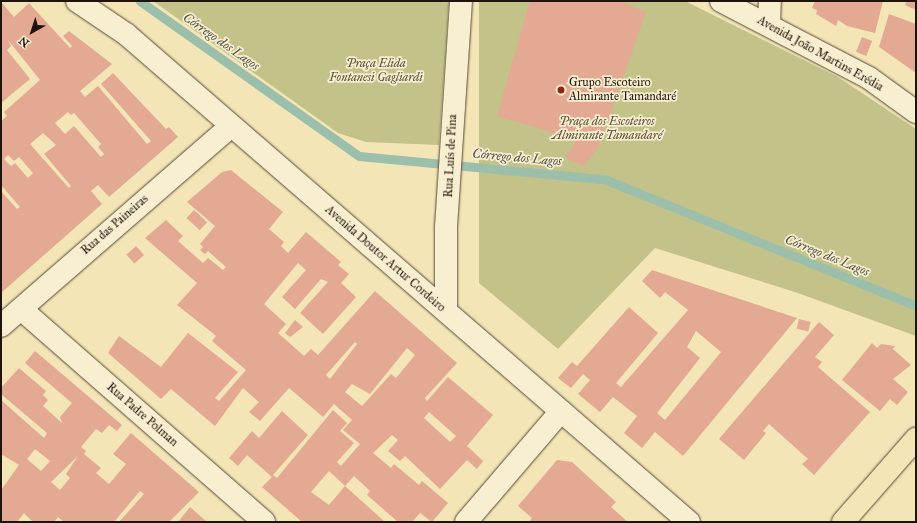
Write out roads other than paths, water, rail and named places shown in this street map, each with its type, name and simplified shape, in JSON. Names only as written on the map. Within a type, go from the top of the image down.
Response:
[{"type":"main road","points":[[843,522],[916,439]]},
{"type":"street","name":"Avenida Doutor Artur Cordeiro","points":[[77,1],[126,34],[689,522]]},
{"type":"street","name":"Rua Luís de Pina","points":[[446,311],[446,227],[461,1]]},
{"type":"street","name":"Avenida João Martins Erédia","points":[[721,1],[869,78],[916,112]]},
{"type":"street","points":[[769,25],[770,1]]},
{"type":"street","name":"Rua das Paineiras","points":[[1,326],[231,126]]},
{"type":"street","name":"Rua Padre Polman","points":[[21,309],[264,522]]},
{"type":"street","points":[[466,522],[561,411]]},
{"type":"waterway","name":"Córrego dos Lagos","points":[[140,1],[359,156],[604,179],[916,306]]},
{"type":"place","name":"Grupo Escoteiro Almirante Tamandaré","points":[[561,90]]},
{"type":"park label","name":"Praça Elida Fontanesi Gagliardi","points":[[376,71]]},
{"type":"park label","name":"Praça dos Escoteiros Almirante Tamandaré","points":[[607,129]]}]
